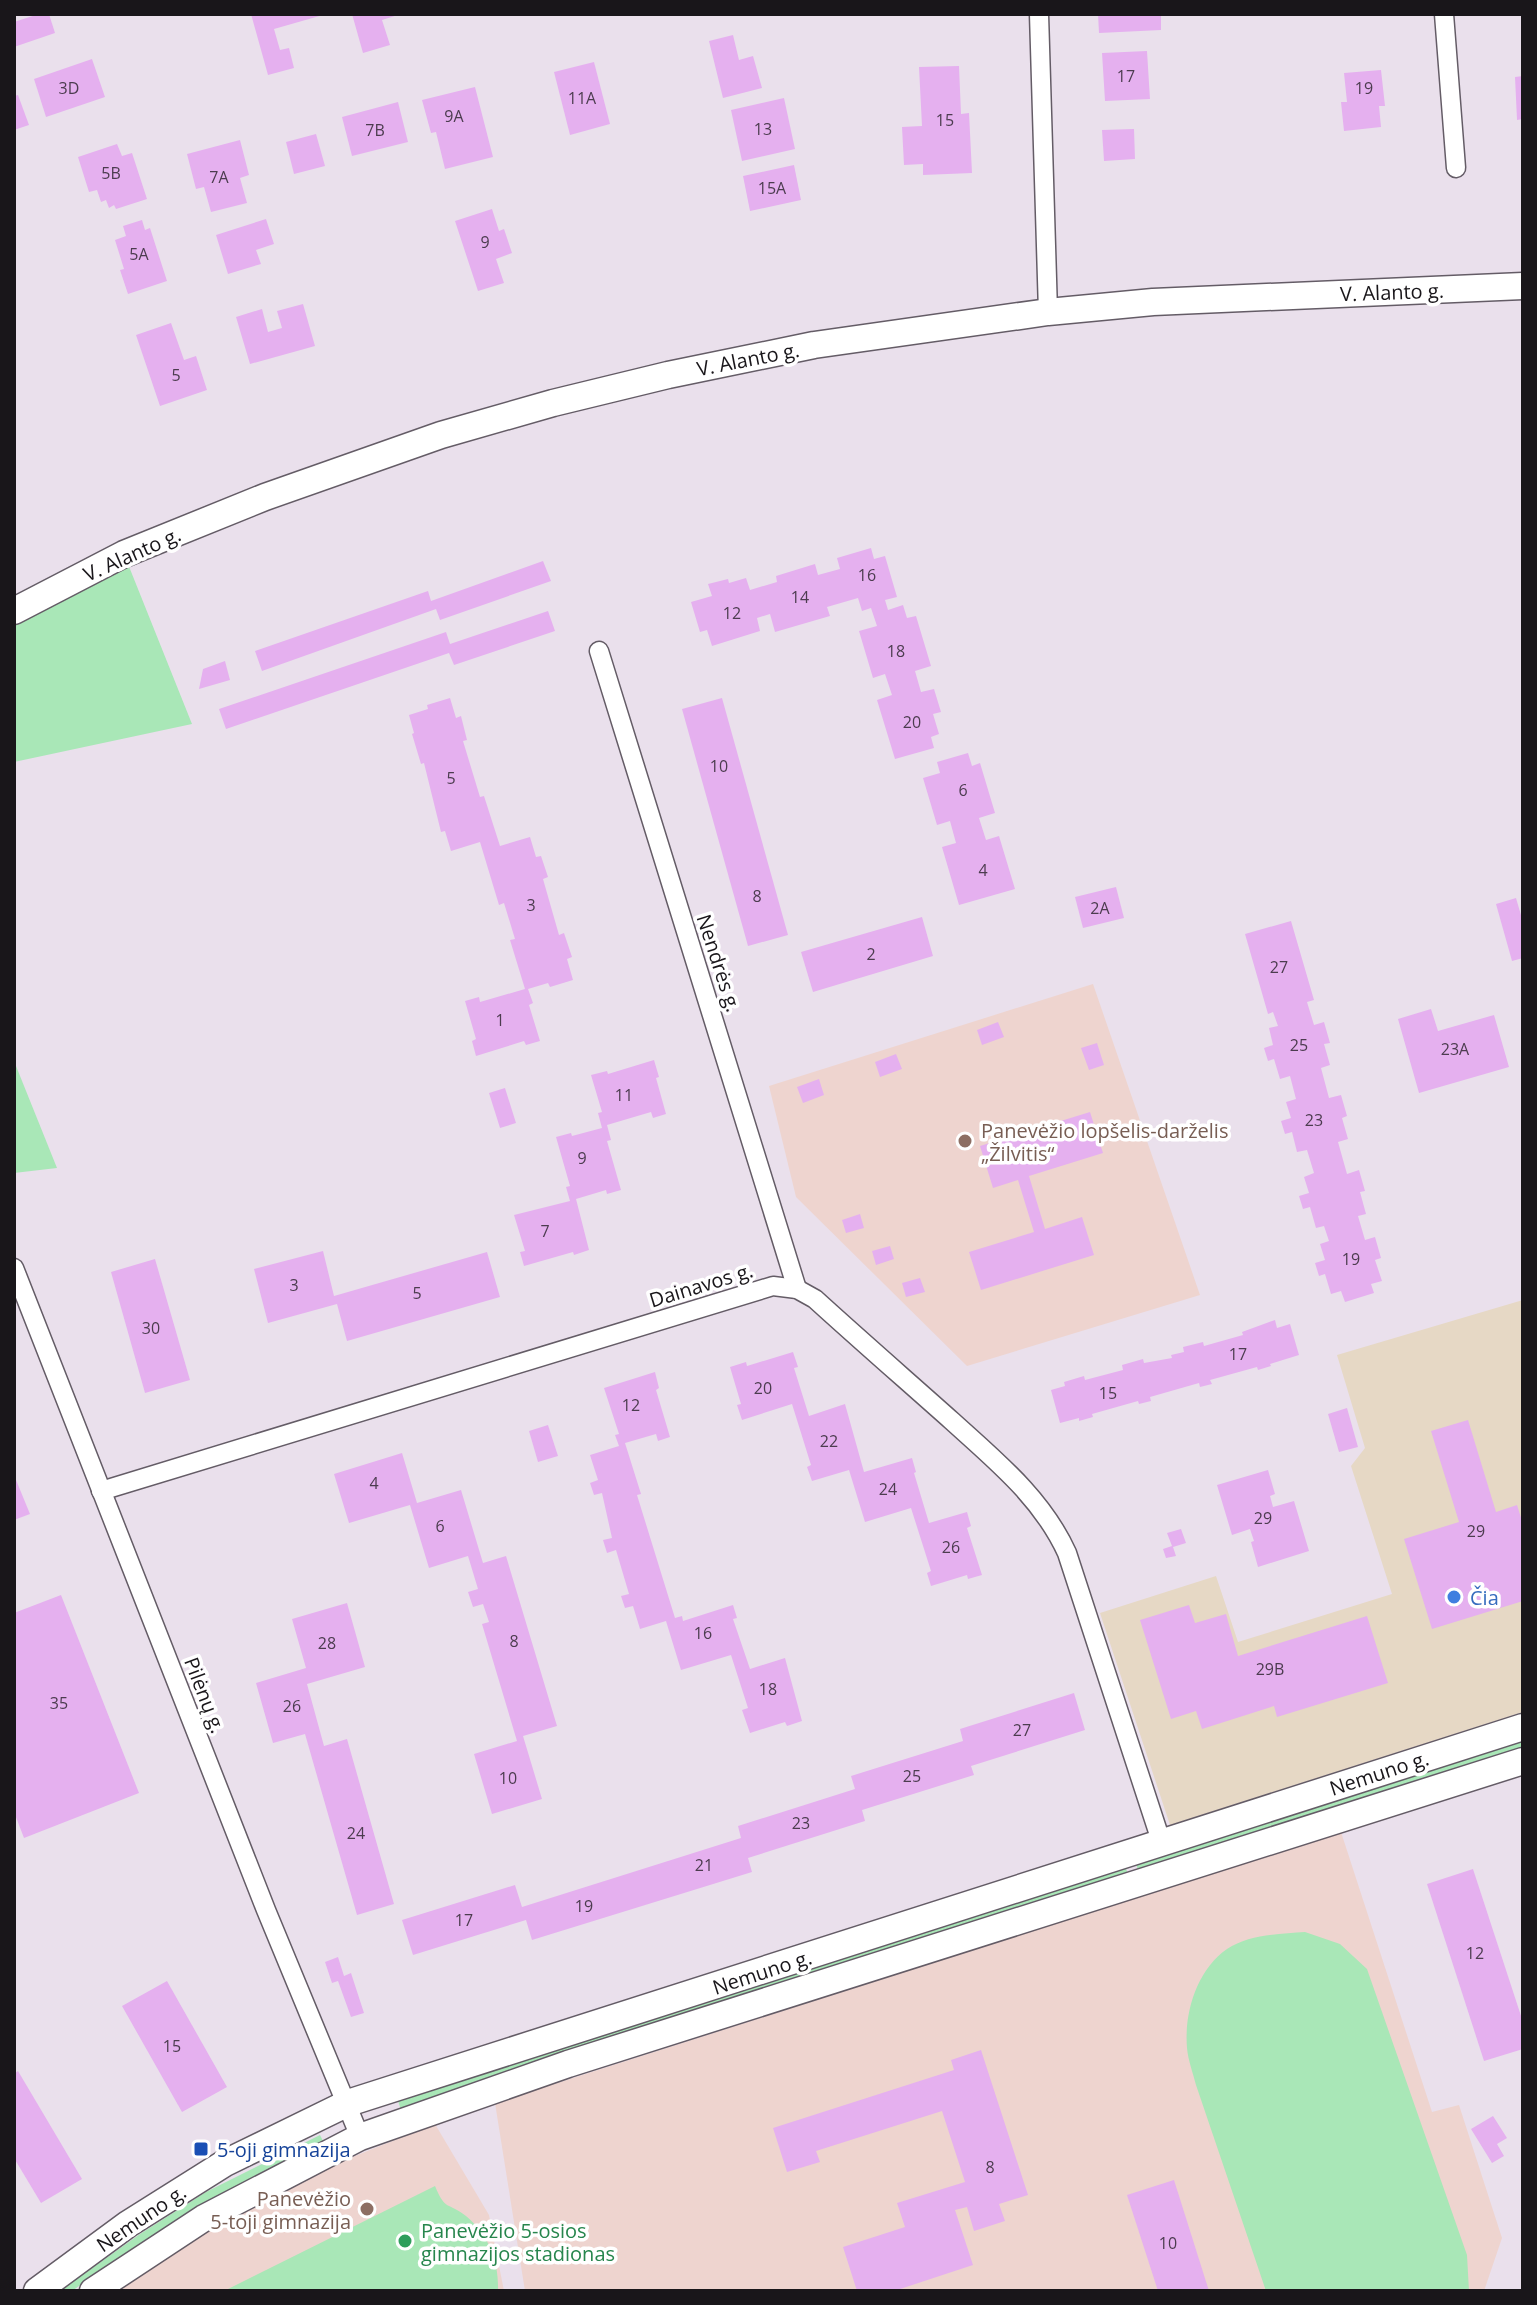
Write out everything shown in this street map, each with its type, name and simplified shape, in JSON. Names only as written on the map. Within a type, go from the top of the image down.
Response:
[{"type":"main road","name":"V. Alanto g.","points":[[14,611],[124,554],[265,497],[441,435],[668,375],[814,345],[1048,312],[1153,302],[1523,286]]},
{"type":"main road","name":"Nemuno g.","points":[[37,2291],[128,2224],[225,2163],[348,2103],[1523,1727]]},
{"type":"main road","name":"Nemuno g.","points":[[93,2291],[204,2218],[360,2137],[568,2064],[1523,1761]]},
{"type":"street","points":[[1039,14],[1048,312]]},
{"type":"street","points":[[1444,14],[1456,168]]},
{"type":"street","name":"Nendrės g.","points":[[599,651],[797,1289]]},
{"type":"street","name":"Pilėnų g.","points":[[14,1268],[266,1910],[360,2137]]},
{"type":"street","name":"Dainavos g.","points":[[101,1491],[773,1286],[797,1289]]},
{"type":"street","points":[[797,1289],[815,1299],[999,1464],[1040,1506],[1056,1528],[1067,1553],[1161,1841]]},
{"type":"shaded area","name":"Panevėžio lopšelis-darželis „Žilvitis“","points":[[1093,984],[1200,1295],[967,1366],[796,1197],[769,1086]]},
{"type":"shaded area","points":[[1523,1300],[1523,1712],[1170,1825],[1100,1613],[1216,1576],[1238,1642],[1392,1594],[1351,1466],[1365,1448],[1337,1355]]},
{"type":"shaded area","points":[[1341,1832],[1432,2112],[1459,2105],[1502,2238],[1484,2291],[525,2291],[495,2103]]},
{"type":"shaded area","name":"Panevėžio 5-toji gimnazija","points":[[435,2124],[489,2215],[504,2291],[115,2291],[198,2237],[259,2203],[340,2162]]},
{"type":"green space","points":[[124,554],[192,724],[14,762],[14,611]]},
{"type":"green space","points":[[14,1061],[57,1168],[14,1173]]},
{"type":"green space","points":[[1523,1739],[1523,1749],[1139,1872],[1135,1862]]},
{"type":"green space","points":[[1125,1865],[1128,1875],[401,2110],[398,2101]]},
{"type":"green space","points":[[1305,1932],[1340,1944],[1367,1969],[1467,2255],[1469,2291],[1266,2291],[1196,2085],[1188,2053],[1188,2020],[1200,1980],[1227,1949],[1255,1938]]},
{"type":"green space","points":[[320,2135],[324,2143],[195,2212],[72,2291],[60,2291],[206,2192]]},
{"type":"green space","name":"Panevėžio 5-osios gimnazijos stadionas","points":[[435,2186],[445,2203],[474,2223],[486,2240],[497,2270],[498,2291],[224,2291]]},
{"type":"building","points":[[49,14],[55,33],[14,47],[14,22]]},
{"type":"building","points":[[251,14],[323,15],[274,29],[280,50],[289,48],[294,68],[268,75]]},
{"type":"building","points":[[352,14],[401,14],[382,20],[390,45],[363,53]]},
{"type":"building","points":[[1098,14],[1161,14],[1161,30],[1099,33]]},
{"type":"building","points":[[733,35],[739,60],[753,56],[762,88],[723,98],[709,41]]},
{"type":"building","points":[[1147,51],[1150,99],[1105,101],[1102,53]]},
{"type":"building","points":[[92,59],[105,97],[46,117],[34,79]]},
{"type":"building","points":[[594,62],[610,124],[570,135],[554,72]]},
{"type":"building","points":[[959,66],[961,114],[969,113],[972,173],[923,175],[923,164],[904,165],[902,127],[922,126],[919,67]]},
{"type":"building","points":[[1381,70],[1385,106],[1379,106],[1381,127],[1344,131],[1341,102],[1347,102],[1344,73]]},
{"type":"building","points":[[1523,76],[1523,119],[1517,120],[1515,77]]},
{"type":"building","points":[[475,87],[493,157],[445,169],[436,132],[431,133],[422,100]]},
{"type":"building","points":[[18,95],[29,125],[14,130],[14,96]]},
{"type":"building","points":[[784,98],[795,149],[742,161],[731,110]]},
{"type":"building","points":[[398,102],[408,142],[352,156],[342,117]]},
{"type":"building","points":[[1134,129],[1135,159],[1104,161],[1102,130]]},
{"type":"building","points":[[316,134],[325,166],[294,174],[286,142]]},
{"type":"building","points":[[240,140],[249,175],[240,178],[247,203],[211,212],[204,187],[196,189],[187,154]]},
{"type":"building","points":[[117,144],[122,156],[132,153],[147,199],[116,209],[114,205],[109,208],[106,200],[101,202],[97,190],[89,192],[78,157]]},
{"type":"building","points":[[794,165],[801,200],[750,211],[743,176]]},
{"type":"building","points":[[492,209],[499,231],[504,229],[512,253],[496,259],[504,283],[478,291],[455,221]]},
{"type":"building","points":[[266,219],[274,244],[256,250],[261,264],[228,274],[216,235]]},
{"type":"building","points":[[142,220],[145,230],[150,228],[167,281],[128,294],[115,240],[126,236],[123,226]]},
{"type":"building","points":[[303,304],[315,346],[250,364],[236,317],[262,309],[268,332],[282,328],[277,311]]},
{"type":"building","points":[[171,323],[184,360],[196,356],[207,390],[160,406],[136,335]]},
{"type":"building","points":[[871,548],[874,559],[885,556],[897,597],[885,600],[888,610],[903,605],[907,618],[916,616],[931,666],[915,671],[921,692],[934,689],[941,712],[933,714],[939,734],[931,737],[934,748],[895,759],[877,700],[892,695],[885,674],[873,678],[859,631],[877,626],[871,608],[862,611],[858,598],[827,607],[830,616],[775,632],[770,614],[757,618],[760,631],[712,646],[707,630],[700,632],[691,602],[712,596],[708,584],[746,578],[750,590],[777,582],[776,576],[815,564],[818,575],[840,569],[837,558]]},
{"type":"building","points":[[543,561],[551,581],[440,620],[436,609],[262,671],[255,651],[428,591],[431,601]]},
{"type":"building","points":[[548,611],[555,631],[454,665],[449,653],[226,729],[219,709],[446,632],[450,644]]},
{"type":"building","points":[[225,661],[230,680],[199,689],[203,669]]},
{"type":"building","points":[[450,698],[456,718],[461,716],[467,740],[463,741],[480,797],[484,796],[500,846],[530,837],[536,857],[541,856],[548,877],[543,879],[559,935],[564,933],[572,957],[567,959],[573,980],[528,989],[533,1003],[529,1005],[540,1041],[526,1045],[524,1041],[476,1056],[472,1041],[476,1039],[465,1001],[479,997],[480,1002],[525,989],[510,940],[515,939],[504,903],[499,905],[480,842],[451,851],[445,831],[441,832],[424,763],[421,764],[412,734],[409,715]]},
{"type":"building","points":[[722,698],[788,935],[748,946],[682,709]]},
{"type":"building","points":[[968,753],[972,766],[980,763],[995,813],[979,818],[986,840],[999,836],[1015,889],[959,905],[942,847],[956,843],[950,821],[937,825],[923,778],[940,773],[937,762]]},
{"type":"building","points":[[1116,887],[1124,918],[1083,928],[1075,897]]},
{"type":"building","points":[[1516,898],[1523,922],[1523,958],[1512,961],[1496,904]]},
{"type":"building","points":[[922,917],[933,956],[813,992],[801,952]]},
{"type":"building","points":[[1291,921],[1314,1000],[1307,1002],[1314,1025],[1324,1022],[1330,1043],[1324,1044],[1330,1065],[1321,1068],[1329,1098],[1341,1095],[1347,1116],[1342,1118],[1348,1139],[1338,1142],[1347,1174],[1359,1170],[1365,1191],[1360,1192],[1366,1214],[1358,1216],[1365,1240],[1375,1237],[1381,1258],[1375,1260],[1382,1281],[1371,1284],[1374,1293],[1345,1302],[1341,1291],[1331,1294],[1325,1274],[1319,1276],[1315,1263],[1325,1260],[1320,1244],[1329,1241],[1324,1226],[1316,1228],[1310,1207],[1303,1209],[1299,1196],[1309,1193],[1304,1177],[1314,1173],[1307,1150],[1297,1152],[1292,1132],[1285,1134],[1281,1121],[1291,1118],[1286,1102],[1296,1099],[1290,1076],[1280,1079],[1274,1059],[1268,1061],[1264,1048],[1273,1045],[1269,1028],[1278,1026],[1273,1012],[1268,1014],[1245,934]]},
{"type":"building","points":[[1431,1009],[1438,1031],[1494,1015],[1509,1067],[1419,1093],[1398,1019]]},
{"type":"building","points":[[998,1022],[1004,1037],[982,1045],[977,1030]]},
{"type":"building","points":[[1097,1043],[1104,1065],[1089,1070],[1081,1048]]},
{"type":"building","points":[[896,1054],[902,1069],[880,1077],[875,1062]]},
{"type":"building","points":[[654,1060],[666,1114],[653,1118],[651,1112],[607,1125],[611,1140],[607,1141],[621,1190],[607,1194],[606,1190],[576,1199],[589,1250],[524,1266],[520,1252],[525,1251],[514,1215],[570,1201],[566,1187],[570,1186],[556,1137],[602,1128],[598,1113],[602,1112],[591,1075],[607,1071],[608,1074]]},
{"type":"building","points":[[819,1079],[824,1095],[803,1103],[797,1087]]},
{"type":"building","points":[[505,1088],[516,1123],[500,1128],[489,1093]]},
{"type":"building","points":[[1090,1112],[1103,1153],[1029,1176],[1045,1229],[1082,1217],[1094,1255],[981,1290],[969,1252],[1034,1232],[1018,1180],[993,1188],[980,1146]]},
{"type":"building","points":[[860,1214],[864,1228],[846,1233],[842,1220]]},
{"type":"building","points":[[890,1246],[894,1259],[876,1265],[872,1251]]},
{"type":"building","points":[[323,1251],[334,1296],[487,1252],[500,1297],[347,1341],[337,1304],[268,1323],[254,1269]]},
{"type":"building","points":[[155,1259],[190,1380],[145,1393],[111,1272]]},
{"type":"building","points":[[920,1278],[925,1292],[906,1297],[902,1283]]},
{"type":"building","points":[[1275,1320],[1277,1328],[1290,1324],[1299,1355],[1258,1370],[1257,1367],[1210,1380],[1212,1384],[1200,1387],[1199,1383],[1150,1397],[1151,1401],[1139,1404],[1138,1401],[1092,1414],[1093,1417],[1079,1421],[1079,1418],[1060,1423],[1051,1390],[1065,1386],[1064,1382],[1123,1370],[1122,1365],[1143,1359],[1144,1363],[1172,1358],[1171,1355],[1184,1352],[1183,1347],[1203,1342],[1204,1346],[1243,1335],[1242,1332]]},
{"type":"building","points":[[793,1352],[798,1367],[794,1368],[809,1416],[845,1404],[864,1472],[912,1458],[929,1523],[967,1512],[971,1526],[967,1528],[982,1575],[968,1579],[967,1575],[931,1586],[927,1573],[931,1571],[911,1508],[865,1522],[849,1470],[812,1481],[807,1467],[811,1465],[792,1404],[742,1420],[737,1405],[741,1404],[730,1367],[746,1362],[747,1366]]},
{"type":"building","points":[[655,1372],[659,1388],[656,1390],[670,1437],[658,1441],[656,1434],[625,1443],[641,1494],[637,1495],[675,1618],[682,1616],[683,1621],[733,1605],[737,1618],[733,1619],[750,1669],[785,1658],[802,1721],[787,1726],[785,1722],[750,1733],[742,1710],[748,1708],[731,1655],[681,1670],[666,1621],[640,1629],[633,1606],[625,1608],[621,1596],[629,1594],[616,1550],[607,1553],[603,1540],[612,1538],[602,1493],[594,1495],[590,1483],[598,1480],[590,1455],[619,1446],[615,1435],[619,1434],[604,1388]]},
{"type":"building","points":[[1347,1408],[1358,1447],[1339,1452],[1328,1414]]},
{"type":"building","points":[[1468,1420],[1496,1512],[1517,1505],[1523,1524],[1523,1601],[1432,1629],[1404,1539],[1459,1522],[1431,1431]]},
{"type":"building","points":[[548,1425],[558,1456],[538,1462],[529,1431]]},
{"type":"building","points":[[402,1453],[417,1503],[461,1490],[483,1563],[506,1556],[557,1726],[523,1736],[542,1799],[492,1814],[474,1754],[517,1741],[482,1624],[489,1622],[483,1604],[473,1607],[468,1592],[478,1589],[468,1556],[429,1568],[410,1505],[349,1523],[334,1474]]},
{"type":"building","points":[[1268,1470],[1275,1494],[1270,1496],[1273,1507],[1294,1501],[1309,1551],[1258,1567],[1250,1529],[1232,1535],[1217,1485]]},
{"type":"building","points":[[14,1475],[30,1514],[14,1520]]},
{"type":"building","points":[[1181,1529],[1186,1543],[1173,1547],[1176,1556],[1166,1558],[1163,1549],[1172,1546],[1167,1533]]},
{"type":"building","points":[[61,1595],[139,1793],[24,1838],[14,1812],[14,1613]]},
{"type":"building","points":[[347,1603],[365,1667],[307,1684],[324,1746],[347,1739],[394,1904],[357,1915],[305,1734],[273,1743],[256,1683],[306,1668],[292,1619]]},
{"type":"building","points":[[1189,1605],[1195,1623],[1226,1614],[1238,1656],[1367,1616],[1388,1683],[1277,1717],[1274,1706],[1202,1729],[1196,1711],[1171,1719],[1140,1620]]},
{"type":"building","points":[[1074,1693],[1085,1730],[971,1766],[974,1775],[862,1810],[865,1821],[748,1858],[752,1872],[532,1940],[526,1920],[413,1955],[402,1920],[515,1885],[522,1907],[741,1838],[738,1826],[855,1789],[851,1776],[963,1741],[960,1729]]},
{"type":"building","points":[[1473,1869],[1523,2022],[1523,2049],[1484,2061],[1427,1884]]},
{"type":"building","points":[[338,1957],[344,1976],[351,1973],[364,2013],[351,2017],[338,1981],[332,1983],[325,1962]]},
{"type":"building","points":[[167,1981],[227,2087],[182,2112],[122,2006]]},
{"type":"building","points":[[981,2050],[1028,2195],[999,2204],[1005,2221],[974,2231],[967,2207],[955,2210],[973,2265],[894,2291],[857,2291],[843,2247],[905,2227],[897,2203],[965,2182],[942,2111],[816,2151],[820,2162],[787,2172],[773,2128],[954,2070],[951,2060]]},
{"type":"building","points":[[18,2071],[82,2179],[41,2203],[14,2158],[14,2074]]},
{"type":"building","points":[[1493,2116],[1507,2138],[1497,2144],[1504,2156],[1492,2163],[1471,2129]]},
{"type":"building","points":[[1174,2180],[1209,2291],[1158,2291],[1127,2195]]},
{"type":"place","name":"Panevėžio lopšelis-darželis „Žilvitis“","points":[[965,1141]]},
{"type":"place","name":"Čia","points":[[1454,1597]]},
{"type":"place","name":"5-oji gimnazija","points":[[201,2149]]},
{"type":"place","name":"Panevėžio 5-toji gimnazija","points":[[367,2209]]},
{"type":"place","name":"Panevėžio 5-osios gimnazijos stadionas","points":[[405,2241]]}]
